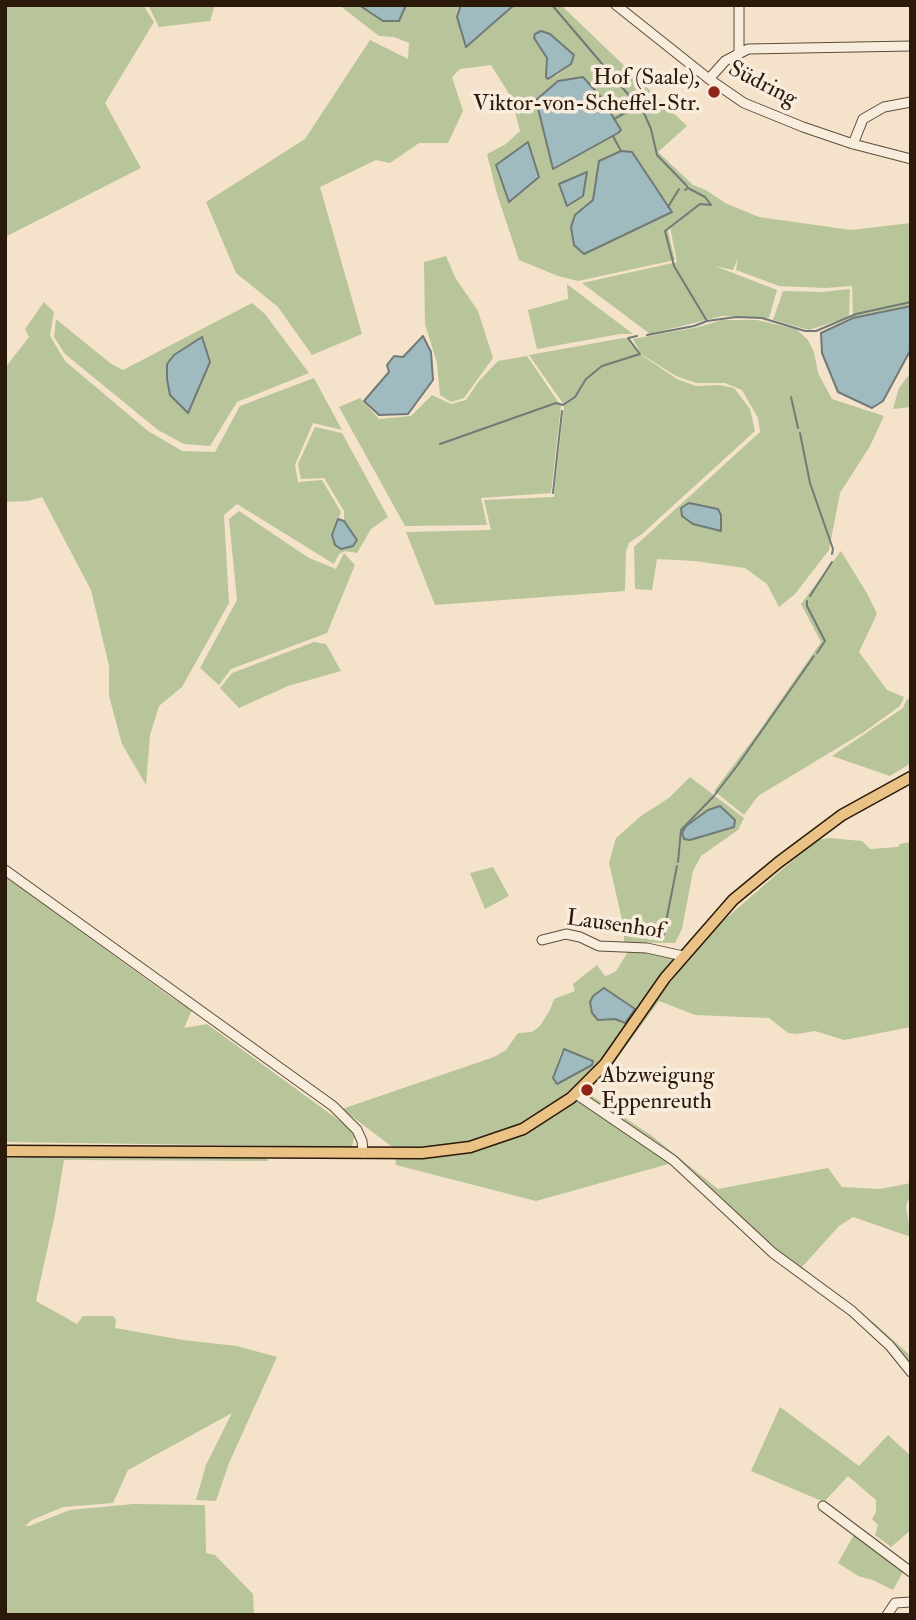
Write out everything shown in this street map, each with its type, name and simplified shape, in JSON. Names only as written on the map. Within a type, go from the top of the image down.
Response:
[{"type":"main road","points":[[5,1151],[447,1151],[470,1147],[523,1129],[576,1094],[605,1065],[648,1001],[733,900],[842,815],[911,778]]},
{"type":"street","name":"Südring","points":[[616,5],[709,79],[744,103],[853,144],[911,159]]},
{"type":"street","points":[[739,52],[740,5]]},
{"type":"street","points":[[709,79],[725,61],[739,52],[757,48],[911,46]]},
{"type":"street","points":[[853,144],[863,119],[884,107],[911,102]]},
{"type":"street","points":[[5,870],[334,1106],[357,1130],[363,1153]]},
{"type":"street","name":"Lausenhof","points":[[542,940],[566,934],[599,946],[648,948],[684,956]]},
{"type":"street","points":[[576,1094],[673,1160],[772,1253],[852,1311],[890,1346],[911,1373]]},
{"type":"street","points":[[823,1506],[911,1572]]},
{"type":"street","points":[[887,1615],[895,1603],[911,1602]]},
{"type":"green space","points":[[5,5],[143,5],[154,22],[105,103],[141,168],[5,237]]},
{"type":"green space","points":[[148,5],[215,5],[210,21],[159,27]]},
{"type":"green space","points":[[339,5],[359,5],[383,21],[399,21],[406,5],[461,5],[457,17],[466,47],[514,5],[561,5],[687,126],[658,152],[693,185],[725,203],[759,217],[851,230],[911,223],[911,306],[853,318],[852,286],[779,286],[736,270],[738,258],[733,270],[715,266],[777,290],[769,318],[722,316],[650,334],[582,283],[677,262],[670,227],[668,231],[675,260],[578,281],[519,260],[487,154],[506,144],[520,131],[511,97],[491,65],[460,69],[452,77],[463,111],[448,143],[419,143],[390,163],[376,160],[320,187],[362,334],[312,355],[278,307],[236,273],[206,202],[305,139],[370,40],[408,59],[409,43],[394,37],[379,36]],"holes":[[[550,34],[574,55],[571,64],[556,76],[542,51]],[[601,97],[621,130],[553,169],[536,100]]]},
{"type":"green space","points":[[446,256],[456,279],[478,311],[493,358],[464,398],[451,402],[440,395],[437,363],[425,324],[424,262]]},
{"type":"green space","points":[[567,284],[633,334],[537,349],[528,310],[568,299]]},
{"type":"green space","points":[[850,289],[849,317],[809,330],[773,320],[783,291],[822,292]]},
{"type":"green space","points":[[44,302],[54,312],[50,336],[65,361],[148,431],[182,451],[215,452],[240,406],[314,378],[342,430],[313,423],[295,465],[298,482],[322,480],[341,512],[332,535],[357,539],[344,521],[344,511],[324,478],[301,479],[298,464],[315,427],[342,433],[388,517],[371,529],[357,553],[345,551],[339,554],[334,564],[237,504],[224,515],[229,603],[182,687],[159,706],[150,735],[146,785],[122,744],[109,696],[109,666],[91,590],[42,497],[5,502],[5,368],[29,337],[25,329]]},
{"type":"green space","points":[[252,303],[265,314],[309,373],[237,402],[210,446],[184,444],[158,430],[65,354],[54,337],[56,319],[110,363],[123,370]]},
{"type":"green space","points":[[722,320],[757,320],[796,329],[808,340],[814,352],[818,373],[832,399],[884,416],[870,446],[840,493],[829,550],[795,594],[779,607],[767,584],[745,568],[695,561],[657,559],[652,590],[635,589],[634,547],[760,432],[758,418],[742,390],[725,383],[696,383],[676,376],[641,354],[633,339]]},
{"type":"green space","points":[[628,338],[640,354],[677,379],[696,386],[719,385],[734,388],[750,409],[755,431],[629,543],[626,551],[625,591],[435,605],[406,532],[491,530],[484,500],[554,497],[564,405],[529,355]]},
{"type":"green space","points":[[527,356],[561,406],[551,493],[481,498],[487,525],[405,526],[339,407],[360,398],[379,419],[411,416],[432,395],[451,404],[466,400],[498,361]]},
{"type":"green space","points":[[911,372],[911,407],[893,409],[899,388]]},
{"type":"green space","points":[[239,511],[309,558],[336,569],[344,553],[355,565],[327,633],[231,669],[219,685],[200,668],[237,600],[229,519]]},
{"type":"green space","points":[[841,551],[877,614],[859,652],[887,690],[904,697],[900,706],[864,732],[758,796],[744,815],[714,791],[821,642],[801,604]]},
{"type":"green space","points":[[314,642],[326,644],[341,671],[288,686],[239,708],[220,688],[232,673]]},
{"type":"green space","points":[[907,699],[911,700],[911,763],[890,776],[832,756],[903,708]]},
{"type":"green space","points":[[690,777],[744,818],[738,830],[701,856],[693,871],[682,929],[675,943],[624,942],[624,928],[609,863],[616,838],[641,816],[669,798]]},
{"type":"green space","points":[[829,838],[862,841],[870,849],[898,847],[911,842],[911,1027],[844,1040],[815,1031],[788,1033],[769,1018],[695,1015],[659,1001],[589,1094],[652,1136],[718,1189],[828,1168],[842,1187],[880,1189],[911,1183],[911,1193],[906,1206],[911,1237],[853,1217],[839,1226],[802,1267],[873,1322],[911,1356],[911,1365],[770,1249],[666,1151],[587,1095],[590,1085],[708,934],[816,840]]},
{"type":"green space","points":[[493,867],[509,896],[485,909],[470,873]]},
{"type":"green space","points":[[5,876],[192,1010],[184,1028],[207,1024],[355,1132],[352,1147],[5,1142]]},
{"type":"green space","points":[[629,950],[671,955],[673,959],[595,1068],[555,1104],[534,1118],[468,1143],[431,1149],[395,1149],[342,1109],[494,1057],[506,1050],[518,1033],[532,1032],[540,1026],[554,999],[575,991],[573,984],[597,965],[605,976],[616,971]],"holes":[[[606,988],[623,1024],[615,1019],[598,1020],[592,1013],[590,1002],[593,996]],[[566,1049],[593,1061],[592,1065],[572,1077],[554,1082],[560,1055],[562,1050]]]},
{"type":"green space","points":[[573,1100],[578,1100],[672,1163],[536,1201],[396,1165],[395,1156],[493,1143]]},
{"type":"green space","points":[[246,1156],[268,1161],[64,1160],[36,1301],[77,1324],[83,1316],[113,1316],[116,1320],[115,1328],[237,1346],[277,1357],[229,1463],[216,1501],[196,1500],[206,1465],[232,1413],[128,1470],[113,1503],[63,1507],[32,1520],[25,1526],[70,1510],[133,1504],[205,1505],[206,1553],[215,1555],[253,1594],[254,1615],[5,1615],[5,1158]]},
{"type":"green space","points":[[780,1407],[859,1466],[888,1435],[911,1456],[911,1530],[891,1547],[875,1535],[878,1525],[872,1519],[876,1512],[876,1500],[848,1476],[824,1502],[751,1471]]},
{"type":"green space","points":[[855,1533],[904,1570],[893,1590],[858,1576],[838,1563]]},
{"type":"water","points":[[359,5],[406,5],[399,21],[383,21]]},
{"type":"water","points":[[461,5],[514,5],[466,47],[457,17]]},
{"type":"water","points":[[541,31],[550,34],[574,55],[571,64],[548,79],[547,58],[534,38],[535,34]]},
{"type":"water","points":[[583,77],[601,97],[621,130],[553,169],[536,100],[558,81]]},
{"type":"water","points":[[528,142],[539,177],[509,202],[496,165]]},
{"type":"water","points":[[621,151],[632,152],[672,212],[584,254],[574,245],[571,227],[575,215],[593,200],[599,161]]},
{"type":"water","points":[[587,172],[583,196],[567,206],[559,184]]},
{"type":"water","points":[[911,306],[911,349],[883,401],[872,408],[838,392],[822,353],[821,333],[853,318]]},
{"type":"water","points":[[423,336],[431,352],[433,380],[408,414],[379,415],[364,401],[389,372],[387,365],[394,356],[403,357]]},
{"type":"water","points":[[202,337],[210,362],[188,413],[170,395],[167,364],[174,355]]},
{"type":"water","points":[[689,503],[718,509],[721,515],[721,531],[693,524],[682,516],[681,508]]},
{"type":"water","points":[[338,519],[344,521],[357,540],[353,546],[341,549],[335,545],[332,535]]},
{"type":"water","points":[[720,806],[735,820],[734,827],[690,840],[684,839],[682,833],[686,826],[708,810]]},
{"type":"water","points":[[604,988],[635,1009],[625,1023],[615,1019],[598,1020],[592,1013],[590,1002],[593,996]]},
{"type":"water","points":[[564,1049],[593,1061],[592,1065],[557,1084],[553,1078]]},
{"type":"waterway","points":[[552,5],[644,113],[657,155],[686,185],[688,188],[685,190]]},
{"type":"waterway","points":[[629,109],[635,104]]},
{"type":"waterway","points":[[614,119],[625,113]]},
{"type":"waterway","points":[[613,136],[621,151]]},
{"type":"waterway","points":[[688,188],[705,197],[711,205],[700,204],[665,231],[674,266],[707,321],[736,317],[762,318],[805,331],[816,331],[856,314],[911,302]]},
{"type":"waterway","points":[[668,207],[679,189]]},
{"type":"waterway","points":[[647,335],[707,321]]},
{"type":"waterway","points":[[440,444],[556,403],[563,405],[575,397],[586,379],[602,366],[640,354],[628,338],[637,336]]},
{"type":"waterway","points":[[791,397],[798,428]]},
{"type":"waterway","points":[[553,493],[562,411]]},
{"type":"waterway","points":[[800,433],[810,483],[833,549],[832,554]]},
{"type":"waterway","points":[[810,596],[832,562]]},
{"type":"waterway","points":[[807,601],[825,641],[817,653]]},
{"type":"waterway","points":[[678,862],[681,830],[713,797],[737,766],[814,656]]},
{"type":"waterway","points":[[663,937],[677,866]]},
{"type":"place","name":"Hof (Saale), Viktor-von-Scheffel-Str.","points":[[714,92]]},
{"type":"place","name":"Abzweigung Eppenreuth","points":[[587,1090]]}]
